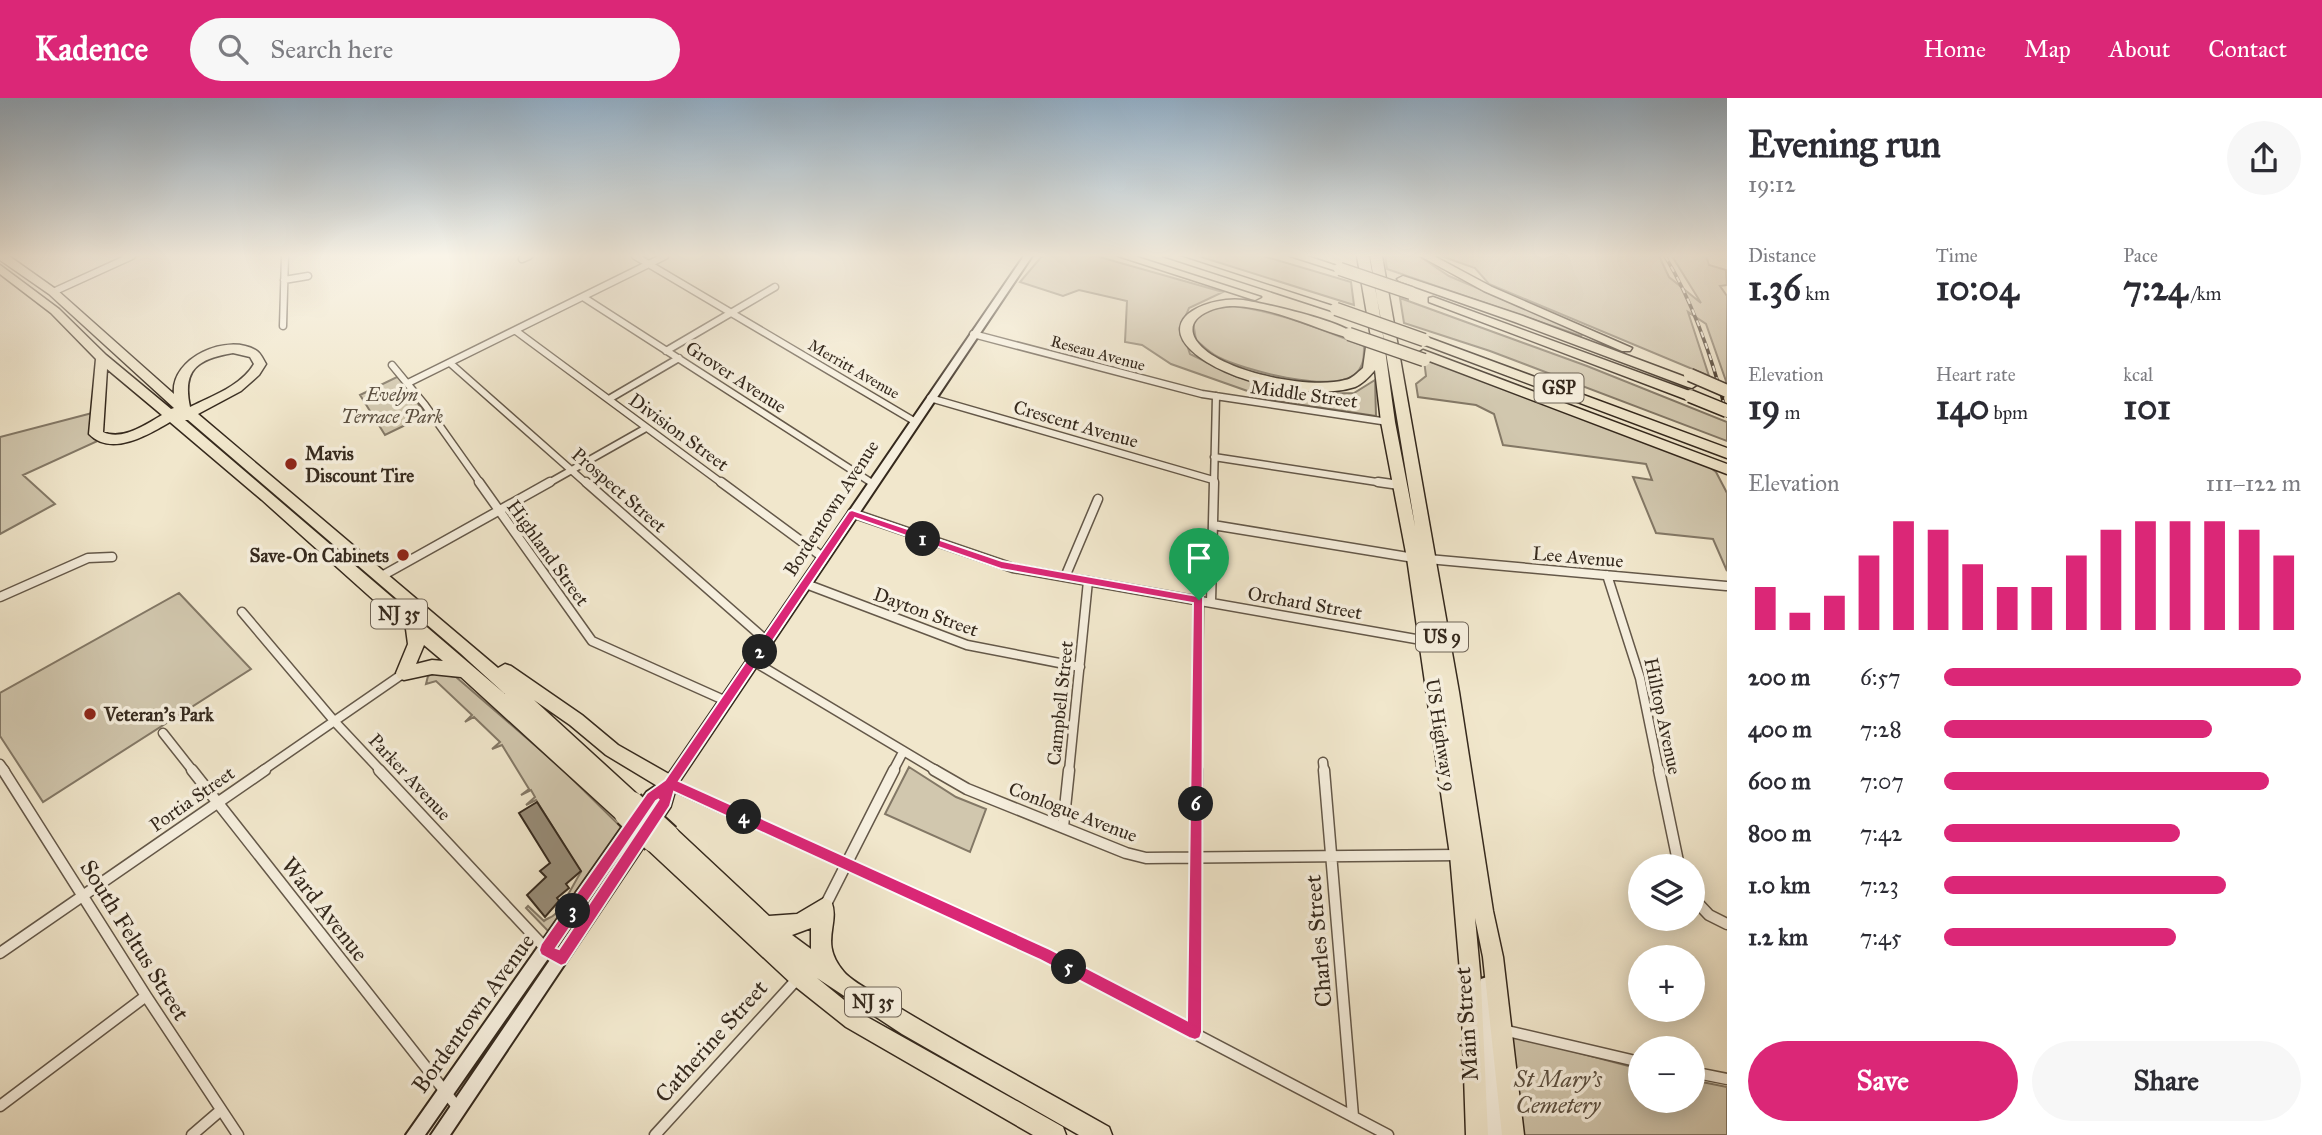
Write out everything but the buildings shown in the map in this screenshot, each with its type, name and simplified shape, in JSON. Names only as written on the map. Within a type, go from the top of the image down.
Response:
[{"type":"highway","name":"NJ 35","points":[[47,304],[102,358],[180,414],[466,648],[799,977],[853,1020],[1055,1135]]},
{"type":"highway","name":"NJ 35","points":[[65,304],[180,414],[413,626],[629,808]]},
{"type":"highway","points":[[1213,304],[1200,309],[1187,325],[1189,338],[1199,351],[1232,368],[1288,384],[1324,389],[1338,388],[1361,379],[1371,365],[1373,351],[1367,304]]},
{"type":"highway","points":[[1249,304],[1348,331]]},
{"type":"highway","points":[[1269,304],[1348,331]]},
{"type":"highway","name":"GSP","points":[[1321,304],[1727,453]]},
{"type":"highway","name":"US Highway 9","points":[[1371,304],[1399,485],[1421,559],[1427,641],[1459,855],[1471,984],[1477,1135]]},
{"type":"highway","name":"US Highway 9","points":[[1383,304],[1421,559],[1476,852],[1483,911]]},
{"type":"highway","name":"GSP","points":[[1446,304],[1727,398]]},
{"type":"highway","name":"GSP","points":[[1477,304],[1690,385],[1727,411]]},
{"type":"highway","points":[[1520,304],[1690,385],[1727,391]]},
{"type":"highway","name":"GSP","points":[[1348,331],[1478,375],[1727,469]]},
{"type":"highway","points":[[102,358],[96,434],[104,439],[120,439],[180,414],[252,377],[260,364],[257,356],[248,351],[229,350],[211,354],[193,363],[180,379],[180,414]]},
{"type":"highway","points":[[404,673],[416,644],[413,626]]},
{"type":"highway","points":[[466,648],[495,663],[525,687],[576,720],[612,750],[670,784]]},
{"type":"highway","points":[[404,673],[432,667],[465,670]]},
{"type":"highway","name":"NJ 35","points":[[661,838],[764,924],[842,984],[1101,1135]]},
{"type":"highway","points":[[764,924],[791,927],[814,917],[824,908]]},
{"type":"highway","points":[[824,908],[817,941],[819,952],[825,964],[842,984]]},
{"type":"highway","name":"US 9","points":[[1483,911],[1493,957],[1513,1135]]},
{"type":"street","points":[[283,304],[283,326]]},
{"type":"street","points":[[408,383],[568,304]]},
{"type":"street","name":"Grover Avenue","points":[[594,304],[872,483]]},
{"type":"street","name":"Merritt Avenue","points":[[716,304],[914,421]]},
{"type":"street","points":[[666,351],[746,304]]},
{"type":"street","name":"Bordentown Avenue","points":[[440,1135],[554,954],[609,873],[665,802],[670,784],[994,304]]},
{"type":"street","name":"Division Street","points":[[516,331],[824,558]]},
{"type":"street","name":"Reseau Avenue","points":[[973,334],[1216,397]]},
{"type":"street","points":[[609,399],[679,358]]},
{"type":"street","name":"Prospect Street","points":[[450,363],[767,641]]},
{"type":"street","name":"Highland Street","points":[[393,365],[592,641],[726,701]]},
{"type":"street","points":[[1211,602],[1216,397]]},
{"type":"street","name":"Middle Street","points":[[1216,397],[1388,422]]},
{"type":"street","name":"Crescent Avenue","points":[[930,398],[1213,480]]},
{"type":"street","points":[[380,577],[646,428]]},
{"type":"street","points":[[1214,457],[1399,485]]},
{"type":"street","points":[[1065,577],[1098,499]]},
{"type":"street","name":"Orchard Street","points":[[852,513],[990,562],[1427,641]]},
{"type":"street","name":"Lee Avenue","points":[[1213,525],[1421,559],[1726,586]]},
{"type":"street","points":[[0,597],[88,558],[112,557]]},
{"type":"street","name":"Hilltop Avenue","points":[[1607,575],[1640,678],[1677,854]]},
{"type":"street","name":"Campbell Street","points":[[1063,827],[1088,581]]},
{"type":"street","name":"Dayton Street","points":[[806,584],[967,645],[1080,667]]},
{"type":"street","points":[[1195,1032],[1199,600]]},
{"type":"street","name":"Parker Avenue","points":[[242,612],[335,722],[554,954]]},
{"type":"street","name":"Conlogue Avenue","points":[[753,661],[967,789],[1126,853],[1146,858],[1196,859],[1459,855]]},
{"type":"street","name":"Portia Street","points":[[0,953],[404,673]]},
{"type":"street","name":"Ward Avenue","points":[[163,733],[458,1108]]},
{"type":"street","points":[[824,908],[903,752]]},
{"type":"street","name":"Charles Street","points":[[1323,762],[1353,1116]]},
{"type":"street","name":"South Feltus Street","points":[[0,764],[146,996],[238,1135]]},
{"type":"street","points":[[670,784],[1045,955],[1388,1135]]},
{"type":"street","name":"Main Street","points":[[1483,911],[1494,1135]]},
{"type":"street","points":[[1705,911],[1727,924]]},
{"type":"street","name":"Bordentown Avenue","points":[[415,1135],[444,1091],[554,954]]},
{"type":"street","name":"Catherine Street","points":[[654,1135],[799,977]]},
{"type":"street","points":[[0,1106],[146,996]]},
{"type":"street","points":[[1500,1029],[1628,1059]]},
{"type":"street","points":[[1705,1075],[1727,1079]]},
{"type":"street","points":[[192,1135],[221,1110]]},
{"type":"green space","points":[[1127,304],[1197,304],[1189,308],[1181,327],[1190,354],[1237,377],[1313,394],[1354,393],[1375,380],[1376,416],[1276,401],[1171,364],[1142,345],[1125,342]]},
{"type":"green space","points":[[1401,304],[1418,304],[1587,366],[1727,422],[1727,441],[1490,351],[1404,323]]},
{"type":"green space","points":[[1489,304],[1516,304],[1583,333],[1581,336]]},
{"type":"green space","points":[[1538,304],[1727,304],[1727,384],[1706,324],[1688,312],[1709,376]]},
{"type":"green space","points":[[1222,305],[1277,315],[1364,346],[1362,365],[1354,375],[1342,380],[1307,381],[1246,368],[1218,357],[1196,340],[1193,322],[1206,310]]},
{"type":"green space","points":[[1424,360],[1478,375],[1697,457],[1716,472],[1727,493],[1727,571],[1713,539],[1656,533],[1633,477],[1652,480],[1646,464],[1503,445],[1494,414],[1476,405],[1418,397],[1416,384],[1426,376]]},
{"type":"green space","name":"Evelyn Terrace Park","points":[[399,376],[426,415],[385,435],[360,395]]},
{"type":"green space","points":[[96,412],[102,439],[23,475],[55,504],[0,534],[0,437]]},
{"type":"green space","name":"Veteran's Park","points":[[179,593],[251,669],[43,802],[0,736],[0,693]]},
{"type":"green space","points":[[434,673],[456,677],[560,767],[621,827],[548,931],[526,908],[528,906],[544,921],[553,916],[581,872],[536,800],[526,805],[535,797],[531,790],[521,795],[529,789],[502,745],[492,749],[500,742],[474,717],[465,722],[472,715],[436,681],[426,684],[428,676]]},
{"type":"green space","points":[[909,767],[956,797],[986,809],[970,852],[885,814]]},
{"type":"green space","name":"St Mary's Cemetery","points":[[1518,1037],[1628,1066],[1628,1113],[1705,1113],[1705,1083],[1727,1087],[1727,1135],[1520,1135],[1509,1043]]},
{"type":"railway","points":[[1689,304],[1716,374],[1727,416]]},
{"type":"place","name":"Mavis Discount Tire","points":[[291,464]]},
{"type":"place","name":"Save-On Cabinets","points":[[403,555]]},
{"type":"place","name":"Veteran's Park","points":[[90,714]]},
{"type":"route","points":[[1199,600],[1001,565],[852,513],[670,784],[652,797],[547,950],[561,959],[665,802],[670,784],[1045,955],[1195,1032],[1199,600]]}]
